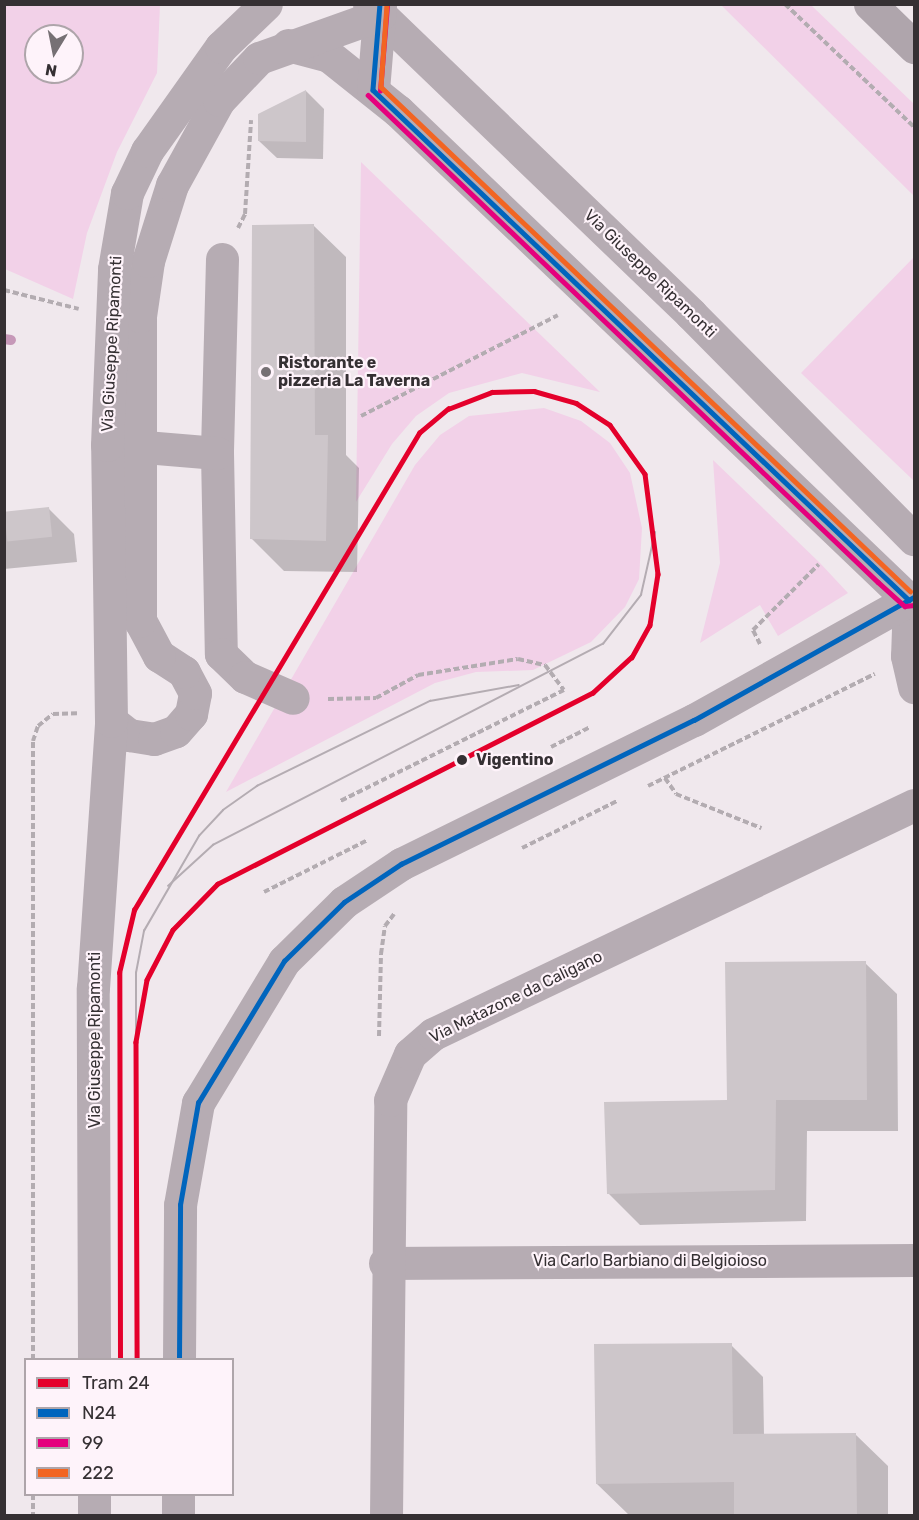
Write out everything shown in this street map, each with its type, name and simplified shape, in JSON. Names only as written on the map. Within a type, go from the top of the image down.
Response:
[{"type":"main road","points":[[870,4],[915,47]]},
{"type":"street","name":"Via Giuseppe Ripamonti","points":[[94,1358],[93,988],[98,716],[114,269],[127,193],[147,152],[221,47],[266,4]]},
{"type":"street","name":"Via Giuseppe Ripamonti","points":[[98,716],[129,735],[154,739],[176,731],[191,714],[195,693],[184,672],[159,656],[140,621],[140,316],[148,261],[172,185],[219,100],[259,58],[376,8],[915,539]]},
{"type":"street","points":[[373,90],[376,8]]},
{"type":"street","points":[[288,45],[329,56],[373,90],[912,599]]},
{"type":"street","points":[[222,259],[216,453],[221,654],[245,677],[293,698]]},
{"type":"street","name":"Via Giuseppe Ripamonti","points":[[107,445],[141,445],[216,453]]},
{"type":"street","points":[[179,1358],[184,1162],[198,1103],[244,1020],[285,961],[344,902],[401,864],[776,676],[912,599]]},
{"type":"street","points":[[912,599],[907,656],[915,687]]},
{"type":"street","name":"Via Matazone da Caligano","points":[[386,1515],[385,1263],[390,1100],[410,1054],[433,1034],[915,805]]},
{"type":"street","name":"Via Carlo Barbiano di Belgioioso","points":[[385,1263],[915,1260]]},
{"type":"street","points":[[94,1496],[94,1515]]},
{"type":"street","points":[[178,1496],[178,1515]]},
{"type":"path","points":[[785,4],[915,127]]},
{"type":"path","points":[[222,259],[245,214],[251,116]]},
{"type":"path","points":[[4,290],[82,310]]},
{"type":"path","points":[[361,416],[559,314]]},
{"type":"path","points":[[776,676],[753,630],[820,563]]},
{"type":"path","points":[[293,698],[376,698],[418,675],[518,659],[545,666],[564,690],[340,801]]},
{"type":"path","points":[[33,1358],[33,741],[38,726],[53,714],[98,716]]},
{"type":"path","points":[[665,778],[676,794],[761,828]]},
{"type":"path","points":[[33,1496],[33,1515]]},
{"type":"shaded area","points":[[5,4],[160,5],[157,73],[117,152],[87,233],[73,299],[5,269]]},
{"type":"shaded area","points":[[721,5],[811,5],[914,104],[914,196]]},
{"type":"shaded area","points":[[361,162],[600,392],[522,373],[449,393],[416,416],[392,444],[356,502]]},
{"type":"shaded area","points":[[914,257],[914,481],[801,373]]},
{"type":"shaded area","points":[[544,408],[581,421],[610,443],[630,473],[642,528],[639,579],[625,607],[591,642],[533,670],[476,672],[435,683],[226,792],[415,465],[440,435],[469,416]]},
{"type":"shaded area","points":[[713,460],[848,593],[778,636],[760,605],[700,643],[720,563]]},
{"type":"building","points":[[306,90],[306,142],[258,141],[258,114]]},
{"type":"building","points":[[314,224],[315,435],[328,435],[326,541],[250,539],[252,225]]},
{"type":"building","points":[[49,507],[52,537],[7,542],[4,512]]},
{"type":"building","points":[[866,961],[867,1100],[776,1100],[775,1190],[607,1194],[604,1102],[727,1100],[725,962]]},
{"type":"building","points":[[732,1343],[733,1434],[856,1433],[857,1515],[734,1515],[734,1482],[596,1484],[594,1344]]},
{"type":"waterway","points":[[4,339],[11,340]]},
{"type":"tram line","name":"24","points":[[120,1358],[119,973],[134,910],[419,433],[448,409],[492,392],[534,391],[576,403],[610,425],[645,474],[658,574],[650,625],[632,657],[593,693],[218,884],[173,930],[147,980],[136,1042],[137,1358]]},
{"type":"tram line","points":[[168,886],[213,845],[603,644],[641,595],[655,533]]},
{"type":"tram line","points":[[136,1042],[136,973],[144,931],[199,836],[223,810],[257,786],[430,701],[519,685]]},
{"type":"transit line","name":"N24","points":[[380,4],[373,90],[909,600]]},
{"type":"transit line","name":"99","points":[[380,91],[387,5]]},
{"type":"transit line","name":"222","points":[[387,5],[381,87],[910,591]]},
{"type":"transit line","name":"99","points":[[368,95],[878,582],[905,606],[914,605]]},
{"type":"transit line","name":"N24","points":[[179,1358],[180,1205],[198,1103],[284,961],[344,902],[401,864],[694,720],[914,597]]},
{"type":"place","name":"Ristorante e pizzeria La Taverna","points":[[266,372]]},
{"type":"place","name":"Vigentino","points":[[462,760]]}]
